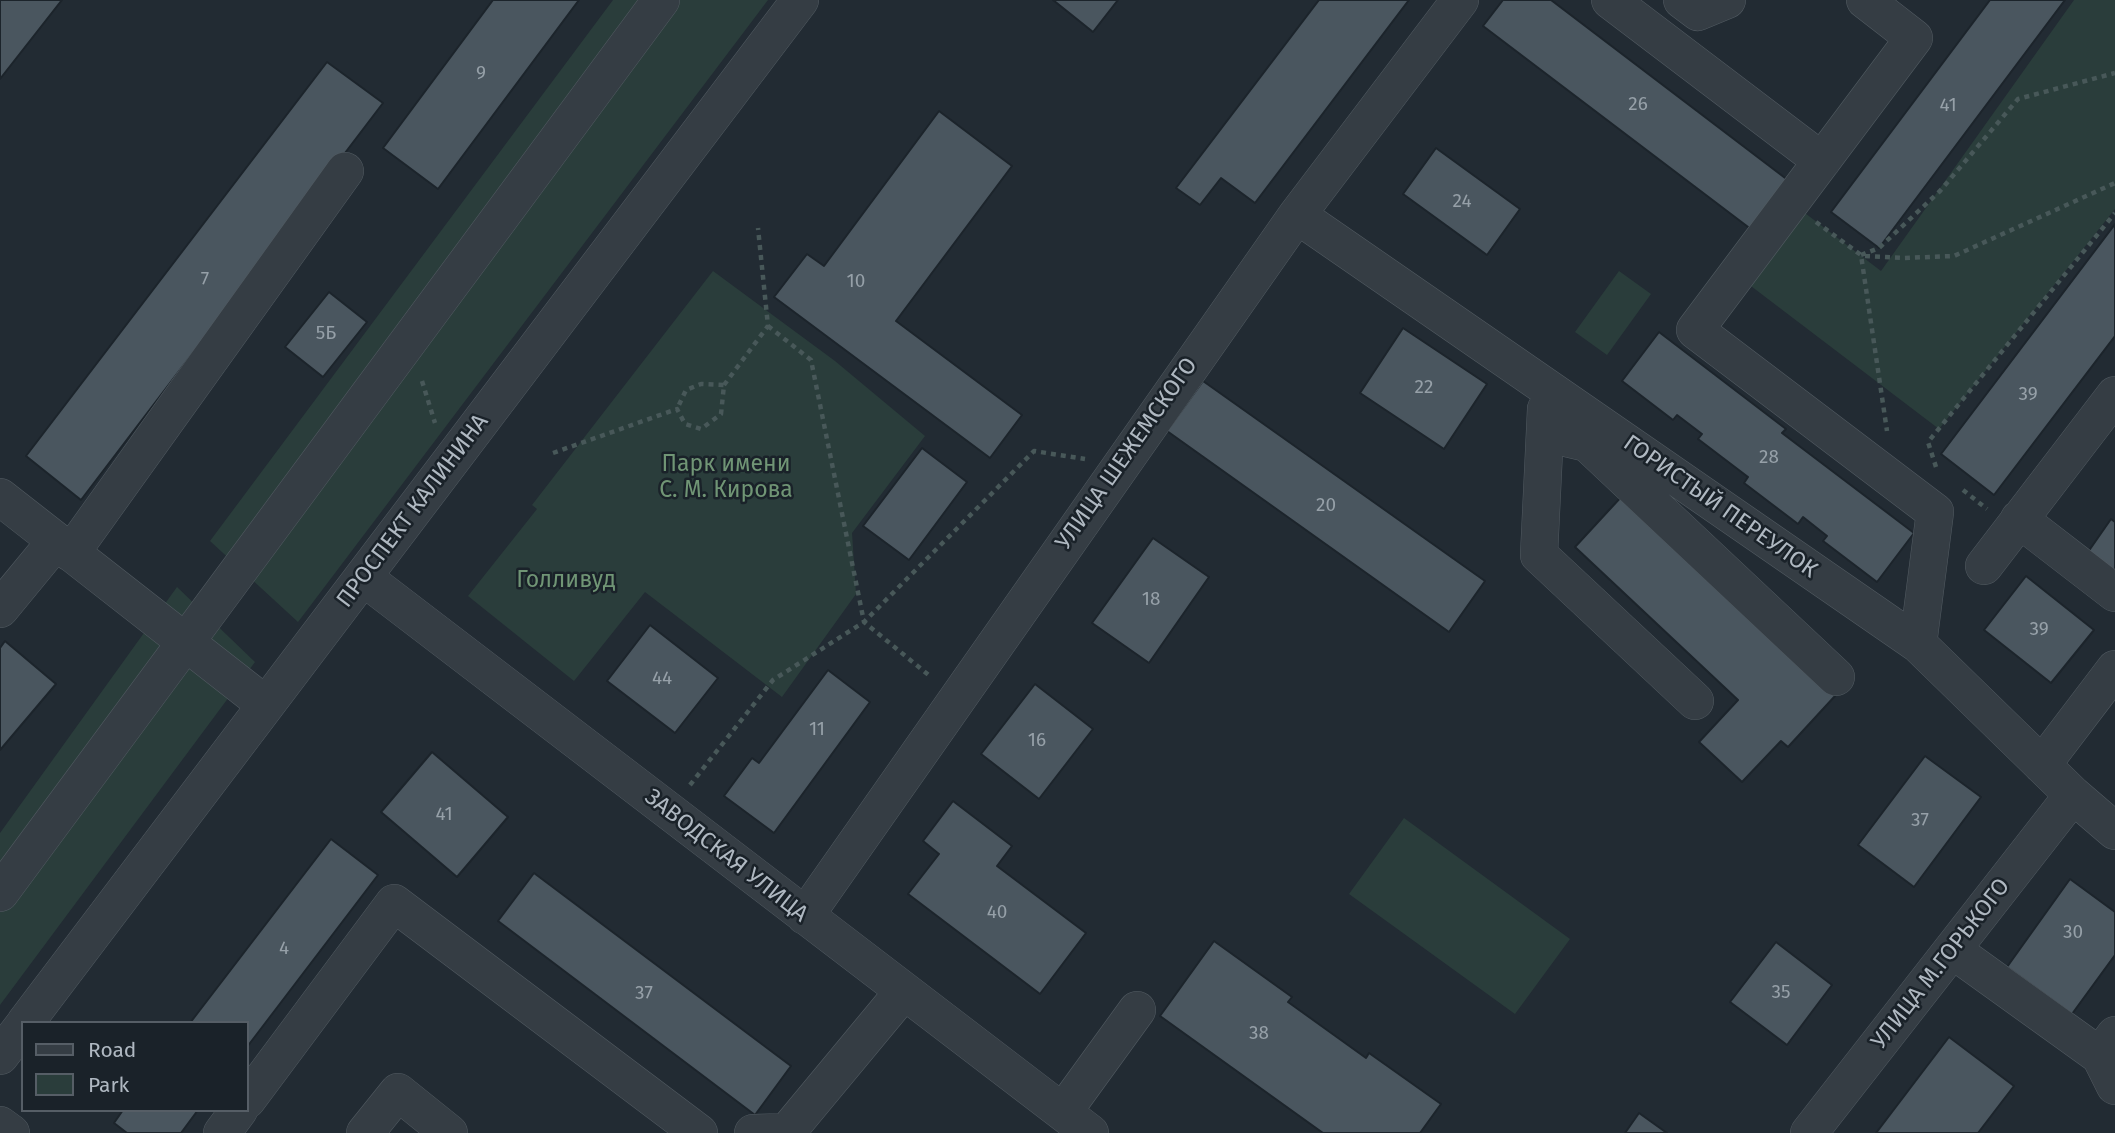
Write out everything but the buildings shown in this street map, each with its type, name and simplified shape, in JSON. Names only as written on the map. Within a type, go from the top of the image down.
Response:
[{"type":"street","points":[[0,893],[661,0]]},
{"type":"street","name":"ПРОСПЕКТ КАЛИНИНА","points":[[26,1021],[800,0]]},
{"type":"street","name":"УЛИЦА ШЕЖЕМСКОГО","points":[[805,916],[1297,215],[1460,0]]},
{"type":"street","points":[[1610,0],[1822,161]]},
{"type":"street","points":[[1682,0],[1698,12],[1727,0]]},
{"type":"street","points":[[1865,0],[1914,38],[1695,330],[1935,512],[1918,645]]},
{"type":"street","points":[[0,609],[63,547],[345,171]]},
{"type":"street","name":"ГОРИСТЫЙ ПЕРЕУЛОК","points":[[1297,215],[1918,645],[2042,765],[2115,831]]},
{"type":"street","points":[[1546,387],[1539,555],[1695,701]]},
{"type":"street","points":[[1984,566],[2115,395]]},
{"type":"street","points":[[1545,433],[1587,443],[1836,677]]},
{"type":"street","points":[[0,497],[266,705]]},
{"type":"street","points":[[2016,524],[2115,593]]},
{"type":"street","name":"ЗАВОДСКАЯ УЛИЦА","points":[[363,577],[1076,1123]]},
{"type":"street","points":[[2042,765],[2115,669]]},
{"type":"street","name":"УЛИЦА М.ГОРЬКОГО","points":[[1809,1133],[1954,951],[2073,794]]},
{"type":"street","points":[[248,1099],[394,903],[699,1133]]},
{"type":"street","points":[[1954,951],[2110,1059]]},
{"type":"street","points":[[752,1133],[787,1132],[904,991]]},
{"type":"street","points":[[1076,1123],[1137,1010]]},
{"type":"street","name":"ПРОСПЕКТ КАЛИНИНА","points":[[0,1056],[21,1028]]},
{"type":"street","points":[[365,1133],[398,1092],[449,1133]]},
{"type":"street","points":[[222,1133],[238,1112]]},
{"type":"street","points":[[0,1125],[11,1133]]},
{"type":"path","points":[[1861,255],[1879,248],[1940,191],[2018,99],[2115,73]]},
{"type":"path","points":[[1790,203],[1861,255],[1904,258],[1954,256],[2115,183]]},
{"type":"path","points":[[1937,469],[1928,442],[2115,213]]},
{"type":"path","points":[[677,409],[685,424],[701,429],[721,414],[724,385],[768,326],[758,228]]},
{"type":"path","points":[[1861,255],[1894,480]]},
{"type":"path","points":[[768,326],[811,360],[864,622],[957,698]]},
{"type":"path","points":[[408,341],[449,463]]},
{"type":"path","points":[[553,453],[677,409],[686,390],[701,384],[724,385]]},
{"type":"path","points":[[668,811],[774,680],[864,622],[1034,451],[1120,464]]},
{"type":"path","points":[[1958,486],[2016,524]]},
{"type":"green space","points":[[613,0],[768,0],[298,622],[210,541]]},
{"type":"green space","points":[[2074,0],[2115,0],[2115,209],[1939,429],[1743,280],[1797,207],[1881,271]]},
{"type":"green space","name":"Парк имени С. М. Кирова","points":[[713,271],[835,361],[925,436],[852,533],[856,594],[782,697],[645,592],[574,681],[468,596],[537,509],[532,505]]},
{"type":"green space","points":[[1619,271],[1651,294],[1607,355],[1575,332]]},
{"type":"green space","points":[[177,587],[255,662],[0,1005],[0,833]]},
{"type":"green space","points":[[1404,818],[1570,939],[1515,1014],[1349,894]]},
{"type":"park label","name":"Голливуд","points":[[566,581]]}]
